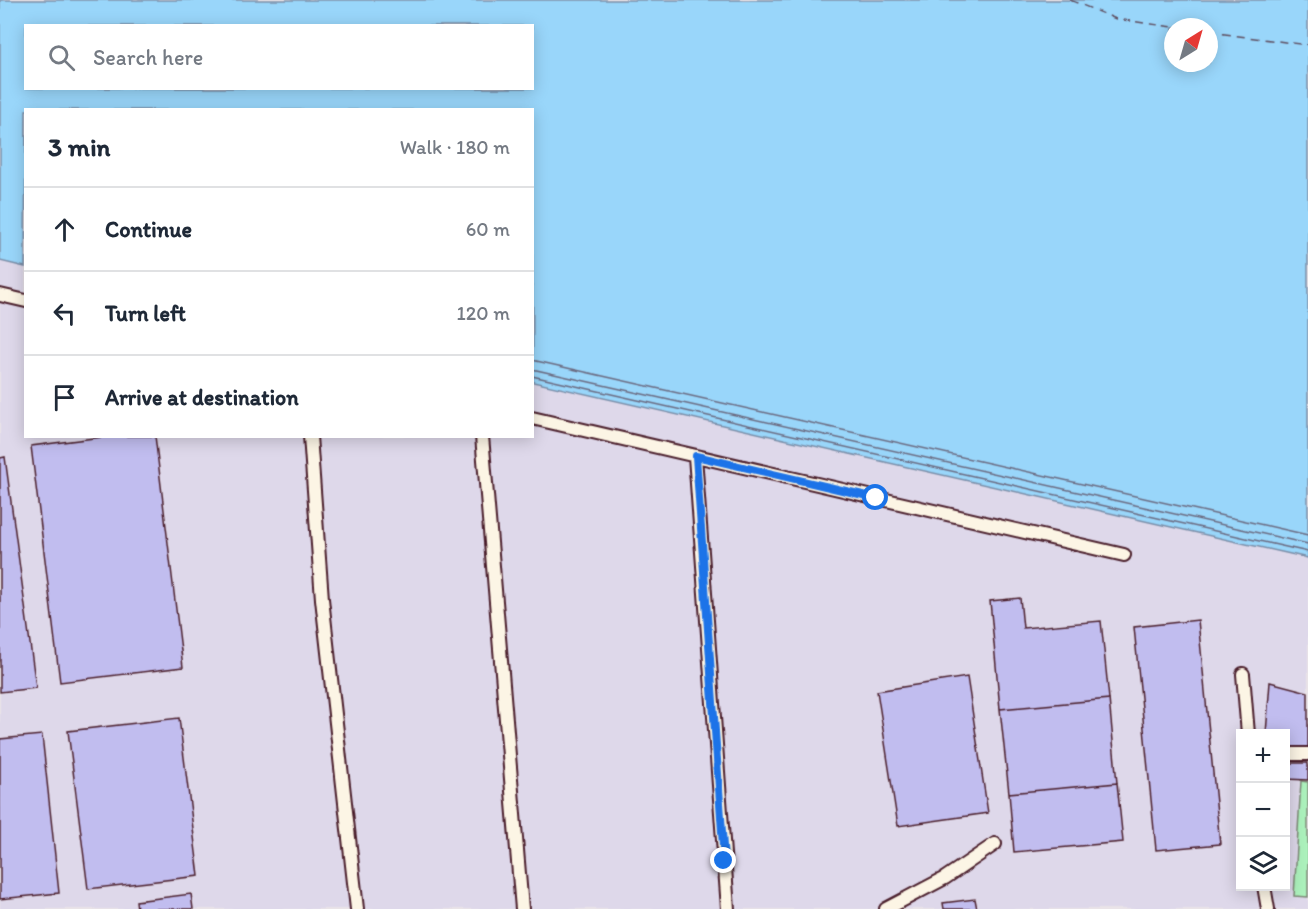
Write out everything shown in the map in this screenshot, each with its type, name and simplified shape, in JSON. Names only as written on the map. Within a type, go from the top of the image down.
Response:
[{"type":"lane","points":[[0,295],[24,301]]},
{"type":"lane","points":[[534,418],[1124,555]]},
{"type":"lane","points":[[310,438],[322,599],[357,909]]},
{"type":"lane","points":[[482,438],[522,909]]},
{"type":"lane","points":[[696,456],[728,909]]},
{"type":"lane","points":[[1243,674],[1248,729]]},
{"type":"lane","points":[[1293,754],[1308,754]]},
{"type":"lane","points":[[886,909],[945,878],[995,843]]},
{"type":"lane","points":[[1265,891],[1268,909]]},
{"type":"shaded area","points":[[0,261],[24,267],[24,438],[534,438],[534,382],[1308,558],[1308,909],[0,909]]},
{"type":"green space","points":[[1301,781],[1308,782],[1308,897],[1294,896]]},
{"type":"water","points":[[0,0],[1308,0],[1308,558],[534,382],[534,108],[24,108],[24,267],[0,261]]},
{"type":"building","points":[[94,438],[155,438],[183,667],[60,682],[31,446]]},
{"type":"building","points":[[5,457],[36,688],[0,692],[0,458]]},
{"type":"building","points":[[1020,598],[1023,628],[1101,621],[1109,699],[1000,709],[990,601]]},
{"type":"building","points":[[1198,620],[1220,844],[1156,850],[1134,627]]},
{"type":"building","points":[[967,677],[988,813],[898,826],[877,691]]},
{"type":"building","points":[[1270,682],[1308,692],[1308,748],[1290,747],[1290,729],[1266,729]]},
{"type":"building","points":[[1109,699],[1117,783],[1009,793],[1000,709]]},
{"type":"building","points":[[179,718],[199,876],[88,889],[68,731]]},
{"type":"building","points":[[42,735],[59,893],[0,899],[0,739]]},
{"type":"building","points":[[1290,763],[1308,763],[1308,780],[1290,779]]},
{"type":"building","points":[[1117,783],[1123,842],[1014,852],[1009,793]]},
{"type":"building","points":[[191,894],[193,909],[137,909],[136,901]]},
{"type":"building","points":[[975,899],[977,909],[944,909],[943,903]]},
{"type":"ferry route","points":[[1070,0],[1116,19],[1164,26]]},
{"type":"ferry route","points":[[1218,33],[1308,45]]},
{"type":"route","points":[[724,861],[696,456],[876,498]]}]
